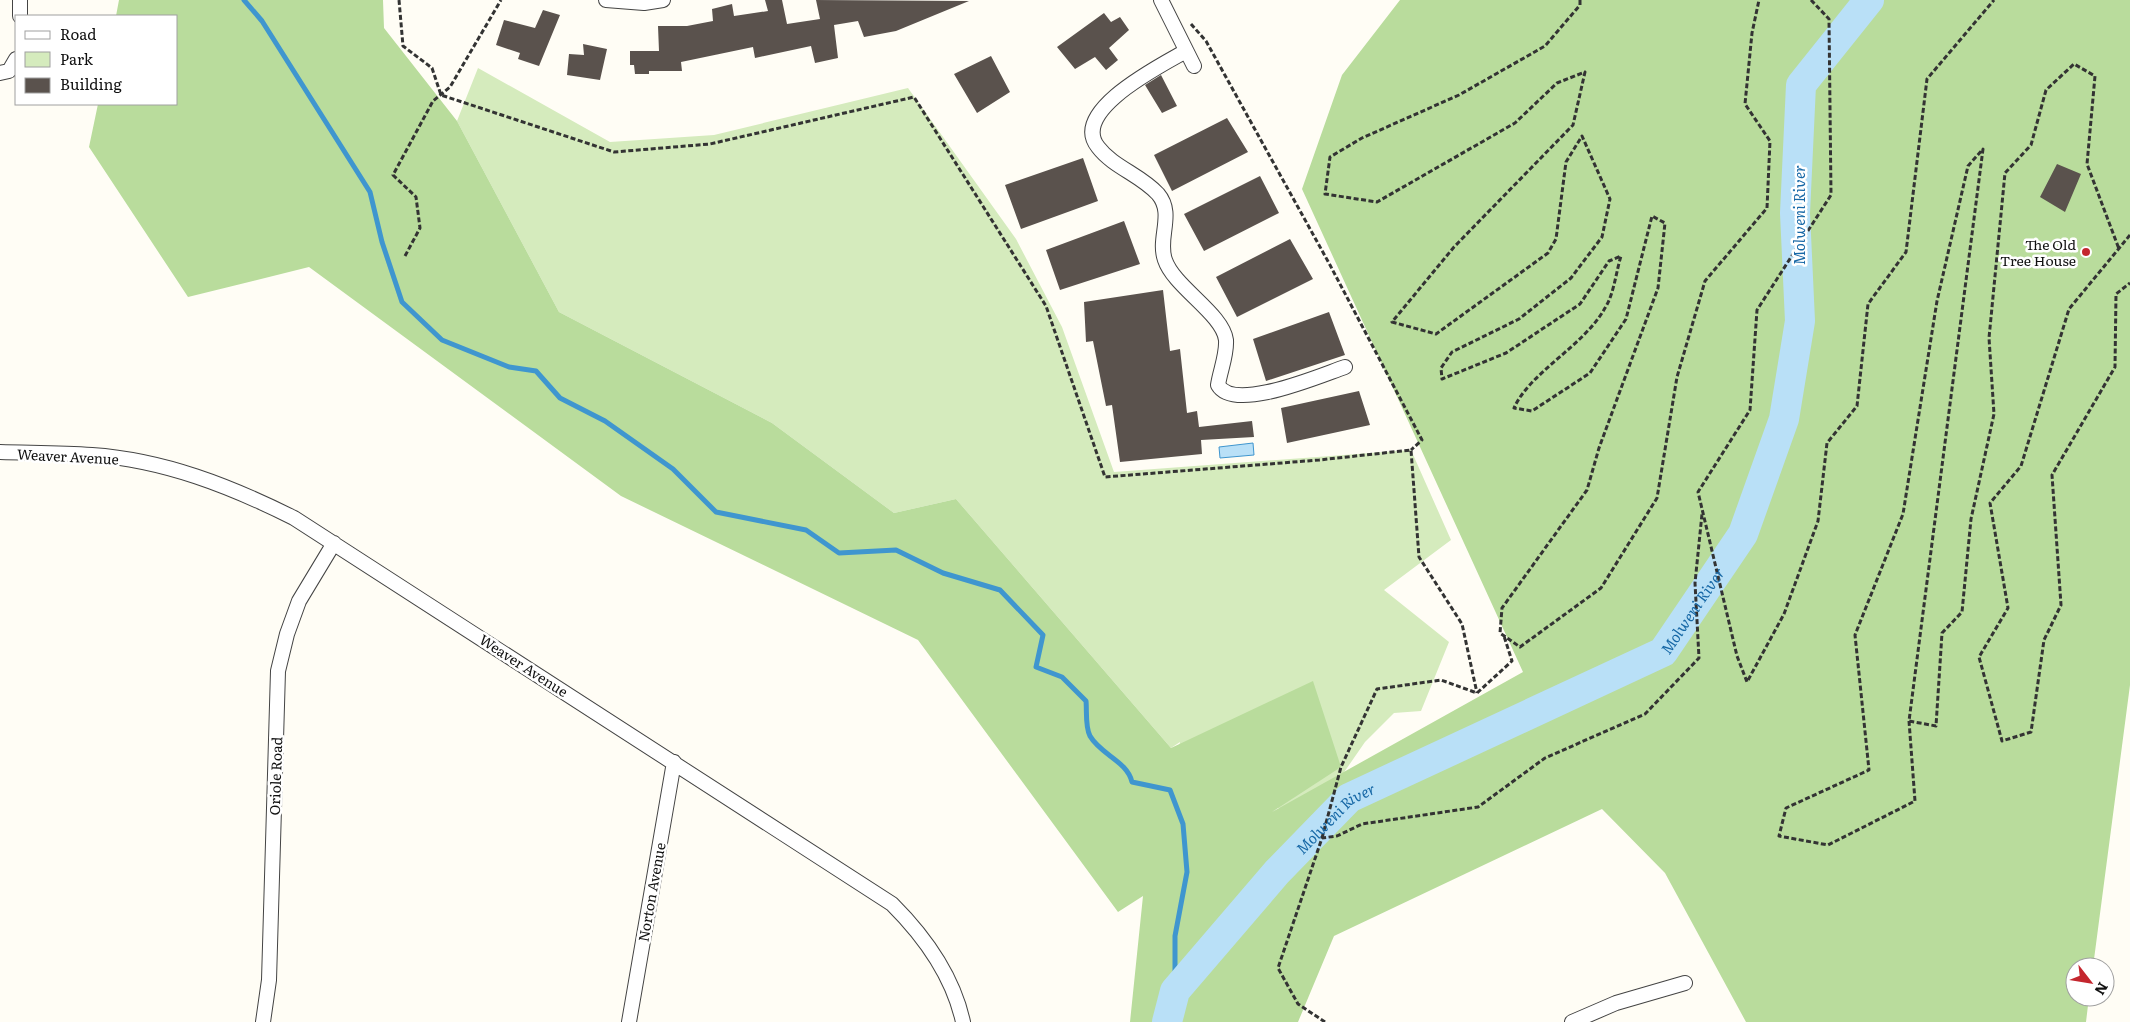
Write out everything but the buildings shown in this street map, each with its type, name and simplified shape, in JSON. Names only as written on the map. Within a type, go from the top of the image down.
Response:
[{"type":"street","points":[[20,0],[20,15]]},
{"type":"street","points":[[606,0],[644,2],[663,0]]},
{"type":"street","points":[[1161,0],[1194,66]]},
{"type":"street","points":[[1186,51],[1132,84],[1105,105],[1093,127],[1094,142],[1110,158],[1145,182],[1162,199],[1166,220],[1163,252],[1168,267],[1218,323],[1226,338],[1218,385],[1222,391],[1233,396],[1245,396],[1272,391],[1345,367]]},
{"type":"street","points":[[0,74],[9,71],[15,61]]},
{"type":"street","name":"Weaver Avenue","points":[[0,452],[92,455],[148,463],[184,472],[252,497],[294,518],[892,904],[908,920],[936,957],[950,982],[963,1022]]},
{"type":"street","name":"Oriole Road","points":[[263,1022],[269,980],[278,671],[287,634],[299,601],[334,543]]},
{"type":"street","name":"Norton Avenue","points":[[629,1022],[674,762]]},
{"type":"street","points":[[1572,1022],[1616,1003],[1685,983]]},
{"type":"path","points":[[399,0],[403,46],[432,68],[441,95]]},
{"type":"path","points":[[405,256],[420,228],[416,197],[393,175],[433,101],[450,87],[501,0]]},
{"type":"path","points":[[1580,0],[1580,5],[1546,46],[1458,95],[1362,138],[1330,156],[1325,194],[1377,202],[1514,124],[1556,83],[1585,72],[1572,125],[1454,247],[1392,322],[1436,334],[1548,253],[1556,238],[1566,162],[1582,136],[1610,199],[1602,237],[1571,278],[1519,319],[1452,352],[1441,368],[1442,380],[1506,353],[1580,304],[1609,261],[1621,256],[1606,308],[1568,352],[1520,394],[1514,408],[1532,411],[1590,373],[1626,320],[1652,216],[1664,223],[1658,288],[1599,448],[1587,490],[1502,608],[1500,633],[1520,647],[1601,588],[1657,498],[1677,377],[1705,281],[1767,208],[1770,141],[1745,104],[1752,33],[1759,0]]},
{"type":"path","points":[[1811,0],[1829,19],[1831,195],[1758,310],[1750,410],[1698,492],[1737,656],[1748,682],[1784,614],[1818,521],[1827,443],[1858,406],[1868,304],[1906,252],[1927,79],[1994,0]]},
{"type":"path","points":[[441,95],[614,152],[710,144],[914,97],[1046,306],[1105,477],[1411,450],[1422,440],[1330,266],[1206,40],[1188,20],[1175,28]]},
{"type":"path","points":[[1908,721],[1936,726],[1942,633],[1962,612],[1971,519],[1994,414],[1989,338],[2005,173],[2031,144],[2046,90],[2074,64],[2095,76],[2087,164],[2119,249]]},
{"type":"path","points":[[1983,149],[1930,558],[1908,721],[1915,801],[1828,845],[1779,836],[1786,808],[1869,770],[1855,635],[1903,514],[1937,301],[1968,166],[1983,149]]},
{"type":"path","points":[[2130,235],[2069,309],[2021,466],[1990,503],[2008,608],[1979,657],[2002,741],[2031,732],[2044,640],[2061,605],[2052,476],[2115,367],[2116,294],[2130,282]]},
{"type":"path","points":[[1411,450],[1419,557],[1462,624],[1477,693]]},
{"type":"path","points":[[1322,838],[1337,836],[1362,824],[1478,806],[1545,758],[1645,714],[1699,658],[1695,584],[1702,510]]},
{"type":"path","points":[[1477,693],[1512,661],[1504,636]]},
{"type":"path","points":[[1325,1022],[1298,1004],[1278,968],[1322,838],[1340,767],[1377,689],[1442,680],[1477,693]]},
{"type":"green space","points":[[119,0],[383,0],[384,28],[457,121],[559,312],[772,423],[894,513],[956,499],[1171,748],[1313,681],[1341,767],[1272,812],[1523,672],[1302,189],[1342,75],[1400,0],[2130,0],[2130,685],[2094,957],[2065,957],[2065,1007],[2088,1007],[2086,1022],[1746,1022],[1665,873],[1602,809],[1334,936],[1298,1022],[1130,1022],[1143,896],[1118,912],[918,640],[621,496],[309,267],[188,297],[89,147],[98,105],[178,105],[178,15],[116,15]]},
{"type":"green space","points":[[478,68],[610,142],[714,135],[908,88],[1016,239],[1062,327],[1114,472],[1411,450],[1451,540],[1384,590],[1449,642],[1421,711],[1394,713],[1365,742],[1311,820],[1175,770],[1180,742],[1171,748],[956,499],[894,513],[772,423],[559,312],[457,121]]},
{"type":"water","points":[[1253,443],[1254,455],[1220,458],[1219,447]]},
{"type":"waterway","points":[[244,0],[262,21],[370,192],[382,242],[402,302],[442,340],[509,367],[536,371],[560,398],[605,421],[673,469],[716,512],[806,530],[839,553],[896,550],[943,573],[1000,590],[1043,635],[1036,667],[1062,677],[1086,701],[1087,724],[1090,736],[1100,748],[1125,769],[1132,782],[1170,790],[1183,824],[1187,872],[1175,936],[1175,991]]},
{"type":"waterway","name":"Molweni River","points":[[1167,1022],[1175,991],[1277,872],[1349,798],[1663,652],[1743,534],[1784,419],[1800,321],[1795,213],[1801,85],[1869,0]]},
{"type":"place","name":"The Old Tree House","points":[[2086,252]]}]
